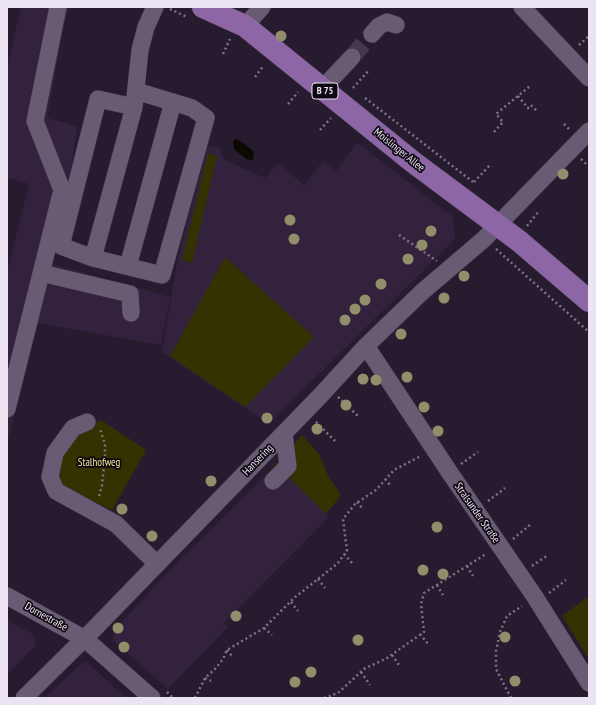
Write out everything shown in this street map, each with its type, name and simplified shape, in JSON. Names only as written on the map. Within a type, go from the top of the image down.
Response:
[{"type":"main road","name":"Moislinger Allee","points":[[203,7],[245,26],[329,82],[413,162],[503,219],[519,241],[587,297]]},
{"type":"street","points":[[7,409],[62,190],[35,121],[58,7]]},
{"type":"street","points":[[92,258],[135,99],[140,50],[146,27],[155,7]]},
{"type":"street","points":[[245,26],[262,7]]},
{"type":"street","points":[[522,7],[589,78]]},
{"type":"street","points":[[372,34],[379,26],[387,22],[396,25]]},
{"type":"street","points":[[329,82],[352,57]]},
{"type":"street","points":[[98,98],[173,102],[192,108],[206,118],[162,275],[92,258],[61,246],[98,98]]},
{"type":"street","points":[[128,266],[173,102]]},
{"type":"street","name":"Hansering","points":[[24,698],[84,639],[305,412],[366,346],[448,269],[484,239],[589,131]]},
{"type":"street","points":[[41,273],[130,294],[131,313]]},
{"type":"street","name":"Stralsunder Straße","points":[[366,346],[434,450],[537,599],[588,681]]},
{"type":"street","points":[[92,423],[73,428],[55,453],[50,477],[56,491],[116,524],[157,564]]},
{"type":"street","points":[[273,481],[288,466],[284,433]]},
{"type":"street","name":"Dornestraße","points":[[7,596],[84,639],[152,698]]},
{"type":"path","points":[[223,54],[228,42]]},
{"type":"path","points":[[255,77],[264,65]]},
{"type":"path","points":[[353,88],[369,70]]},
{"type":"path","points":[[329,82],[353,88],[479,187]]},
{"type":"path","points":[[494,132],[503,122],[496,114],[530,86]]},
{"type":"path","points":[[288,104],[296,95]]},
{"type":"path","points":[[518,96],[528,108],[531,105],[537,111]]},
{"type":"path","points":[[320,130],[329,121]]},
{"type":"path","points":[[584,161],[588,166]]},
{"type":"path","points":[[474,182],[490,165]]},
{"type":"path","points":[[526,226],[539,211]]},
{"type":"path","points":[[503,219],[526,226],[530,229]]},
{"type":"path","points":[[400,234],[448,269]]},
{"type":"path","points":[[328,387],[358,416]]},
{"type":"path","points":[[305,412],[335,441]]},
{"type":"path","points":[[92,423],[103,438],[105,458],[102,485],[94,512]]},
{"type":"path","points":[[194,698],[205,678],[223,659],[227,650],[264,628],[291,602],[337,564],[346,551],[343,519],[357,502],[376,490],[394,470],[434,450]]},
{"type":"path","points":[[450,473],[478,452]]},
{"type":"path","points":[[385,479],[391,486]]},
{"type":"path","points":[[476,511],[505,488]]},
{"type":"path","points":[[357,502],[363,509]]},
{"type":"path","points":[[324,698],[338,693],[361,672],[392,655],[424,632],[421,604],[424,593],[501,547],[531,524]]},
{"type":"path","points":[[344,554],[353,564]]},
{"type":"path","points":[[467,566],[473,576]]},
{"type":"path","points":[[318,579],[325,588]]},
{"type":"path","points":[[511,698],[496,669],[496,651],[500,632],[508,616],[566,580]]},
{"type":"path","points":[[437,585],[443,595]]},
{"type":"path","points":[[291,602],[298,611]]},
{"type":"path","points":[[264,628],[272,635]]},
{"type":"path","points":[[420,634],[429,645]]},
{"type":"path","points":[[227,650],[232,656]]},
{"type":"path","points":[[392,655],[399,665]]},
{"type":"path","points":[[361,672],[370,685]]},
{"type":"path","points":[[205,678],[211,681]]},
{"type":"shaded area","points":[[21,7],[70,7],[65,21],[47,118],[77,126],[69,185],[49,263],[170,297],[161,345],[37,323],[7,444],[7,272],[29,184],[7,178],[7,69]]},
{"type":"shaded area","points":[[236,139],[245,144],[254,152],[253,160],[246,159],[234,149],[233,141]]},
{"type":"shaded area","points":[[357,142],[453,217],[455,239],[269,424],[162,352],[177,263],[207,145],[220,148],[223,159],[265,178],[278,163],[304,185],[323,161],[336,171]]},
{"type":"shaded area","points":[[302,435],[319,454],[328,476],[341,495],[326,514],[329,517],[224,623],[228,627],[168,689],[113,640],[114,630],[174,566],[266,475]]},
{"type":"shaded area","points":[[7,621],[33,634],[36,645],[7,675]]},
{"type":"shaded area","points":[[87,662],[126,698],[44,698],[81,664]]},
{"type":"green space","points":[[208,153],[217,156],[192,263],[182,260]]},
{"type":"green space","points":[[225,257],[314,337],[245,407],[170,356]]},
{"type":"green space","name":"Stalhofweg","points":[[101,420],[146,450],[112,510],[62,486],[59,471],[64,455],[77,434]]},
{"type":"green space","points":[[302,435],[319,454],[328,476],[341,495],[326,514],[284,473],[274,483],[266,475]]},
{"type":"green space","points":[[589,596],[589,659],[562,616]]},
{"type":"tunnel","points":[[352,57],[372,34]]}]
